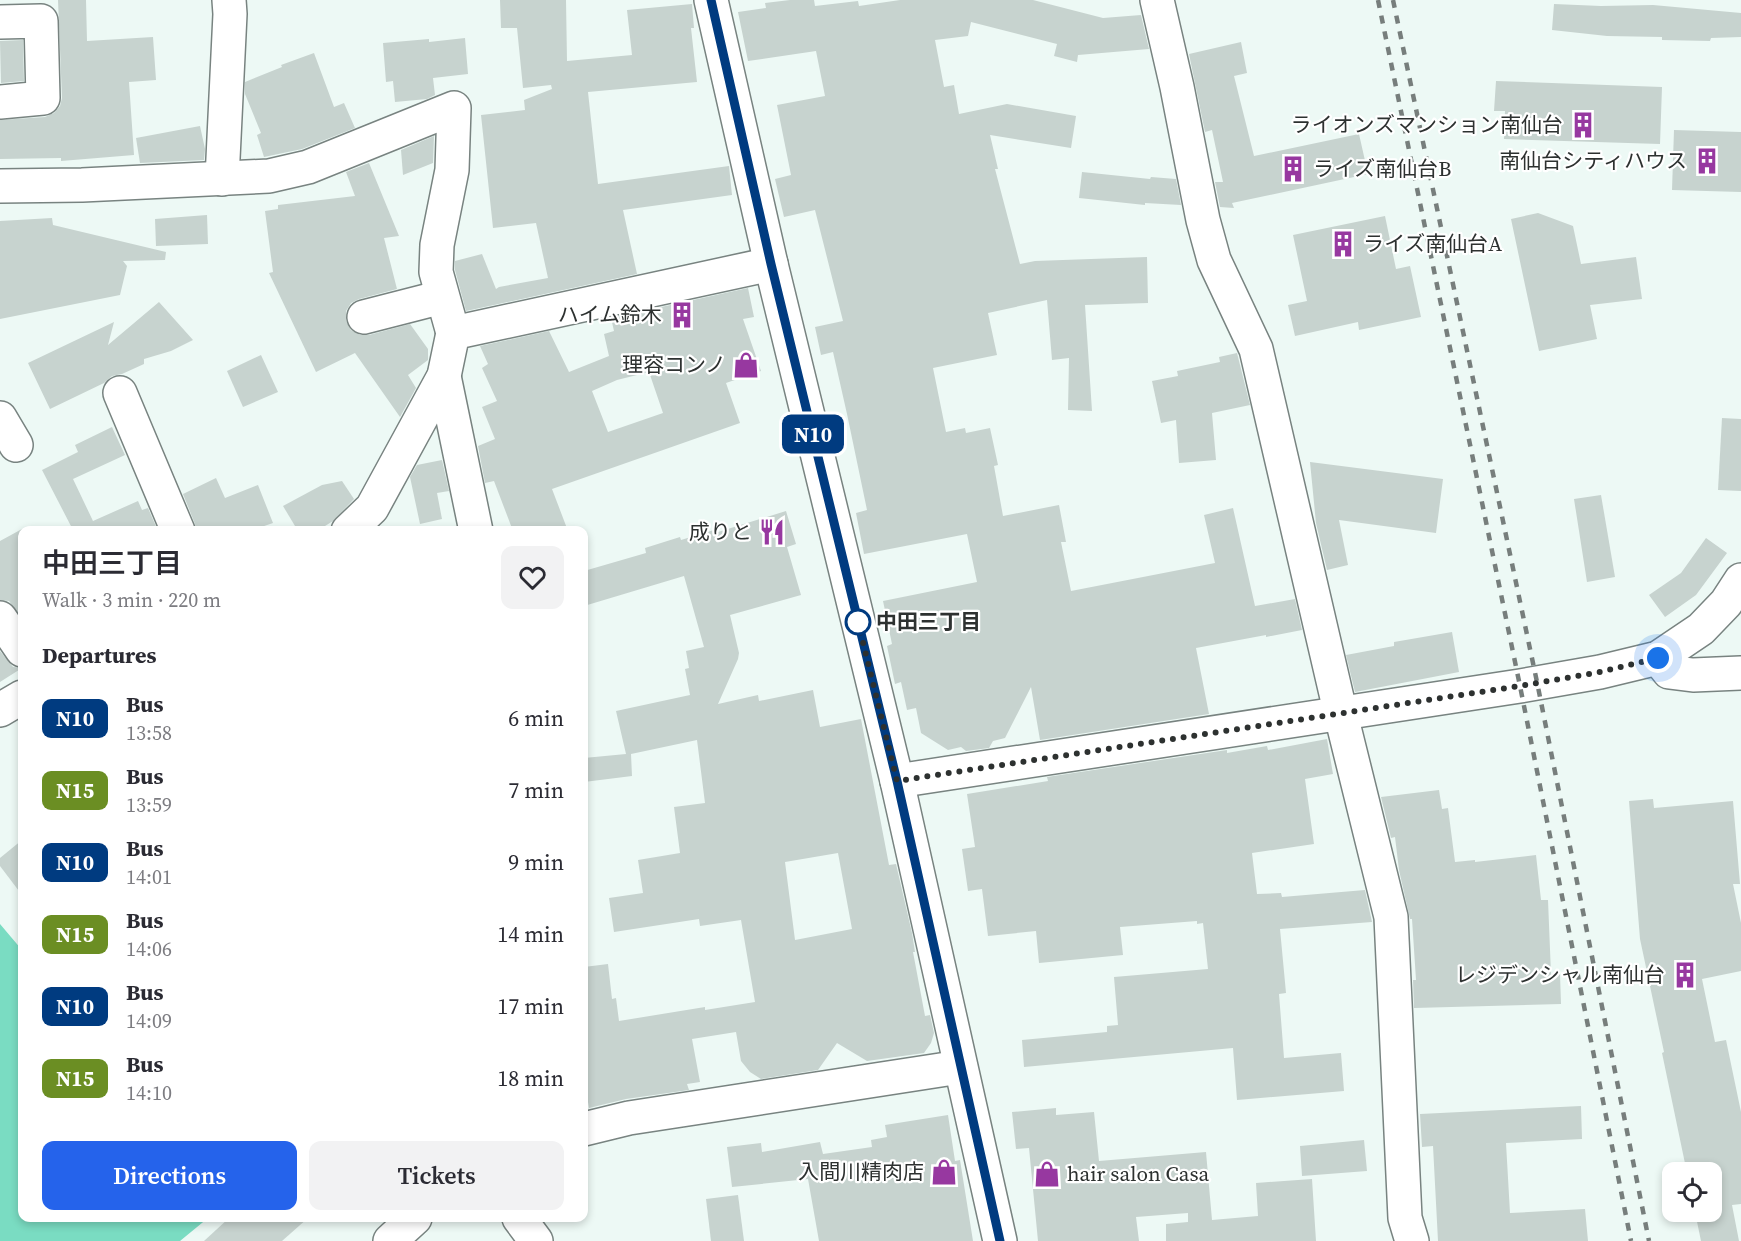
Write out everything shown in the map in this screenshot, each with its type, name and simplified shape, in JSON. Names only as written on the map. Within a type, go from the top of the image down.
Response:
[{"type":"street","points":[[222,179],[229,0]]},
{"type":"street","points":[[711,0],[771,264],[897,781],[1000,1241]]},
{"type":"street","points":[[1157,0],[1203,220],[1214,260],[1256,349],[1391,917],[1405,1218],[1412,1241]]},
{"type":"street","points":[[0,22],[41,21],[43,99],[0,102]]},
{"type":"street","points":[[0,186],[82,185],[269,176],[308,166],[454,108],[452,170],[437,245],[436,272],[453,333],[444,376],[372,508],[353,526]]},
{"type":"street","points":[[453,333],[771,264]]},
{"type":"street","points":[[364,317],[442,297]]},
{"type":"street","points":[[444,376],[475,526]]},
{"type":"street","points":[[120,393],[176,526]]},
{"type":"street","points":[[897,781],[1341,714],[1600,672],[1658,658],[1701,629],[1726,603],[1741,580]]},
{"type":"street","points":[[0,618],[18,644]]},
{"type":"street","points":[[1658,658],[1669,672],[1693,675],[1741,673]]},
{"type":"street","points":[[0,710],[18,699]]},
{"type":"street","points":[[588,1129],[629,1118],[960,1067]]},
{"type":"street","points":[[390,1241],[411,1222]]},
{"type":"street","points":[[522,1222],[536,1241]]},
{"type":"green space","points":[[0,924],[18,945],[18,1222],[203,1222],[180,1241],[0,1241]]},
{"type":"building","points":[[58,0],[86,0],[87,41],[153,37],[156,80],[129,82],[134,155],[61,161],[61,158],[0,159],[0,120],[45,117],[54,113],[60,106],[62,98]]},
{"type":"building","points":[[500,0],[566,0],[567,61],[632,55],[627,10],[692,4],[694,28],[691,28],[697,82],[588,92],[598,184],[729,166],[732,195],[623,210],[637,274],[466,311],[455,270],[455,261],[482,254],[496,289],[548,278],[536,223],[493,228],[481,115],[525,110],[524,100],[552,89],[551,85],[523,88],[517,28],[501,28]]},
{"type":"building","points":[[814,0],[815,6],[858,1],[859,6],[900,0],[1033,0],[1103,18],[1141,15],[1149,49],[1078,55],[1077,62],[1054,56],[1057,44],[971,22],[968,36],[935,40],[944,87],[954,85],[959,114],[1007,104],[1076,116],[1071,148],[990,135],[998,169],[995,169],[1020,264],[1035,261],[1147,257],[1148,303],[1085,305],[1092,411],[1068,410],[1069,358],[1052,360],[1047,300],[988,313],[997,355],[933,368],[946,432],[965,428],[966,433],[990,428],[998,465],[994,466],[1003,516],[1059,505],[1066,542],[1061,542],[1071,591],[1215,563],[1204,515],[1233,508],[1255,606],[1295,599],[1302,630],[1196,648],[1209,714],[1040,740],[1031,687],[1005,738],[993,741],[989,748],[966,751],[961,747],[948,750],[921,733],[916,708],[907,710],[901,682],[895,684],[887,646],[892,644],[883,601],[977,582],[967,534],[864,554],[856,513],[867,510],[847,414],[833,352],[821,355],[815,327],[843,321],[815,210],[784,217],[775,179],[791,175],[777,105],[825,96],[816,51],[748,61],[738,12],[766,8],[765,3]]},
{"type":"building","points":[[1554,4],[1653,5],[1741,13],[1741,37],[1711,38],[1710,41],[1662,40],[1662,37],[1607,36],[1552,30]]},
{"type":"building","points":[[465,38],[468,74],[433,78],[435,95],[427,99],[395,102],[393,81],[386,82],[383,43],[429,39],[429,42]]},
{"type":"building","points":[[23,40],[24,81],[1,83],[0,41]]},
{"type":"building","points":[[1241,42],[1247,73],[1234,76],[1254,156],[1359,134],[1368,174],[1232,203],[1234,208],[1220,207],[1215,182],[1223,182],[1212,130],[1205,132],[1189,54]]},
{"type":"building","points":[[314,53],[334,107],[344,103],[355,128],[302,149],[264,157],[257,135],[261,133],[245,94],[245,82]]},
{"type":"building","name":"ライオンズマンション南仙台","points":[[1496,81],[1662,87],[1660,144],[1504,139],[1505,111],[1494,111]]},
{"type":"building","points":[[200,126],[205,149],[204,160],[140,163],[136,138]]},
{"type":"building","name":"南仙台シティハウス","points":[[1674,130],[1741,132],[1741,192],[1672,190]]},
{"type":"building","points":[[434,136],[433,163],[403,175],[401,150]]},
{"type":"building","points":[[369,163],[399,236],[384,238],[397,289],[351,303],[346,311],[346,321],[351,330],[360,335],[369,335],[410,324],[428,349],[428,360],[408,375],[416,388],[400,417],[355,353],[316,372],[269,273],[273,272],[265,211],[278,209],[278,205],[355,196],[346,172]]},
{"type":"building","points":[[1082,172],[1150,179],[1151,177],[1176,179],[1181,205],[1145,203],[1145,205],[1079,198]]},
{"type":"building","points":[[1538,213],[1573,226],[1581,264],[1636,257],[1642,299],[1590,305],[1597,339],[1539,351],[1511,219]]},
{"type":"building","points":[[207,215],[208,244],[156,246],[155,219]]},
{"type":"building","points":[[1385,216],[1396,269],[1410,266],[1421,317],[1359,330],[1358,322],[1295,336],[1288,305],[1307,301],[1293,235]]},
{"type":"building","points":[[52,218],[53,225],[166,252],[165,260],[123,261],[127,266],[120,295],[0,319],[0,221]]},
{"type":"building","points":[[748,288],[754,317],[743,319],[761,371],[726,383],[740,423],[552,489],[566,526],[511,526],[494,481],[485,483],[478,446],[495,439],[482,407],[497,401],[482,368],[488,364],[480,346],[549,331],[569,372],[609,356],[604,334],[614,331],[611,318]],"holes":[[[649,372],[663,413],[608,432],[592,391],[617,380]]]},
{"type":"building","points":[[159,302],[193,340],[171,351],[144,359],[144,364],[112,376],[104,383],[50,409],[28,363],[114,322],[108,345]]},
{"type":"building","points":[[1237,353],[1250,405],[1212,413],[1216,460],[1179,463],[1176,420],[1161,423],[1152,381],[1178,376],[1177,371],[1220,362],[1219,357]]},
{"type":"building","points":[[261,355],[278,392],[243,407],[227,371]]},
{"type":"building","points":[[1722,418],[1741,419],[1741,491],[1718,490]]},
{"type":"building","points":[[112,427],[125,455],[73,479],[93,521],[138,501],[142,510],[148,508],[156,526],[71,526],[42,470],[78,452],[75,445]]},
{"type":"building","points":[[442,460],[449,491],[437,493],[442,519],[420,524],[410,477],[417,465]]},
{"type":"building","points":[[1310,462],[1443,479],[1436,533],[1339,520],[1348,565],[1327,570],[1316,523]]},
{"type":"building","points":[[216,478],[225,498],[258,485],[273,523],[264,526],[195,526],[183,494]]},
{"type":"building","points":[[342,481],[354,499],[325,526],[295,526],[283,506],[322,485]]},
{"type":"building","points":[[1601,495],[1615,577],[1587,582],[1574,499]]},
{"type":"building","points":[[786,511],[796,544],[787,547],[801,595],[730,615],[739,653],[718,704],[758,695],[759,701],[813,690],[820,727],[861,719],[889,865],[896,864],[912,933],[915,952],[913,952],[925,1016],[930,1015],[934,1033],[924,1053],[867,1061],[837,1043],[818,1070],[761,1079],[750,1072],[741,1061],[736,1032],[692,1039],[700,1082],[687,1084],[689,1090],[626,1099],[589,1108],[588,966],[608,964],[612,999],[616,998],[619,1021],[705,1007],[705,1010],[755,1002],[741,920],[700,926],[699,919],[614,932],[609,898],[643,893],[638,860],[680,853],[674,807],[705,803],[697,740],[631,754],[632,776],[588,782],[588,758],[626,754],[616,711],[690,695],[685,669],[689,668],[686,651],[704,647],[684,576],[588,605],[588,570],[646,553],[645,548],[717,529],[718,532]],"holes":[[[838,853],[852,929],[795,940],[785,862]]]},
{"type":"building","points":[[18,531],[18,613],[9,601],[0,600],[0,541]]},
{"type":"building","points":[[1706,538],[1727,553],[1696,595],[1665,617],[1649,595],[1681,573]]},
{"type":"building","points":[[1452,632],[1459,672],[1355,692],[1346,655],[1394,646],[1394,642]]},
{"type":"building","points":[[0,651],[13,667],[18,668],[18,671],[0,682]]},
{"type":"building","points":[[1327,739],[1333,774],[1305,779],[1314,844],[1252,853],[1257,894],[1281,893],[1282,897],[1365,890],[1372,922],[1280,929],[1286,993],[1279,994],[1284,1058],[1341,1053],[1344,1091],[1237,1100],[1233,1048],[1024,1067],[1022,1040],[1107,1032],[1107,1026],[1118,1025],[1114,977],[1208,969],[1203,923],[1197,924],[1197,921],[1120,927],[1123,955],[1039,963],[1036,931],[988,936],[982,889],[968,891],[962,849],[975,847],[967,794],[1048,781],[1047,777],[1227,750],[1227,753],[1267,746],[1268,750]]},
{"type":"building","points":[[1439,790],[1442,809],[1448,808],[1455,862],[1536,855],[1541,900],[1548,900],[1551,974],[1560,974],[1561,1004],[1414,1008],[1413,980],[1416,980],[1412,919],[1410,919],[1399,870],[1395,837],[1391,838],[1381,797]]},
{"type":"building","points":[[1653,799],[1654,808],[1733,801],[1740,884],[1733,884],[1741,923],[1741,971],[1702,979],[1715,1042],[1726,1040],[1741,1112],[1741,1204],[1732,1205],[1739,1241],[1701,1241],[1697,1222],[1722,1222],[1722,1162],[1685,1162],[1640,939],[1629,801]]},
{"type":"building","points":[[18,843],[18,890],[0,866],[0,858]]},
{"type":"building","points":[[1581,1106],[1582,1139],[1506,1143],[1510,1213],[1585,1209],[1588,1241],[1438,1241],[1433,1146],[1422,1147],[1420,1114]]},
{"type":"building","points":[[1056,1108],[1056,1115],[1094,1112],[1099,1161],[1206,1152],[1212,1220],[1258,1216],[1256,1183],[1312,1179],[1316,1241],[1166,1241],[1166,1224],[1188,1222],[1188,1213],[1136,1217],[1139,1241],[1038,1241],[1029,1148],[1016,1149],[1012,1112]]},
{"type":"building","points":[[948,1115],[955,1161],[960,1160],[973,1241],[819,1241],[808,1179],[732,1187],[727,1147],[761,1143],[762,1152],[820,1142],[823,1154],[872,1147],[871,1140],[887,1137],[885,1125]]},
{"type":"building","points":[[1364,1140],[1367,1171],[1302,1176],[1300,1146]]},
{"type":"building","points":[[738,1195],[744,1241],[711,1241],[706,1199]]},
{"type":"building","points":[[225,1222],[303,1222],[282,1241],[204,1241]]},
{"type":"railway","points":[[1378,0],[1520,686],[1631,1241]]},
{"type":"railway","points":[[1393,0],[1537,682],[1649,1241]]},
{"type":"bus line","name":"N10","points":[[711,0],[771,264],[897,781],[1000,1241]]},
{"type":"place","name":"ライオンズマンション南仙台","points":[[1583,125]]},
{"type":"place","name":"南仙台シティハウス","points":[[1707,161]]},
{"type":"place","name":"ライズ南仙台B","points":[[1293,169]]},
{"type":"place","name":"ライズ南仙台A","points":[[1343,244]]},
{"type":"place","name":"ハイム鈴木","points":[[682,315]]},
{"type":"place","name":"理容コンノ","points":[[746,365]]},
{"type":"place","name":"成りと","points":[[772,532]]},
{"type":"place","name":"中田三丁目","points":[[858,622]]},
{"type":"place","name":"レジデンシャル南仙台","points":[[1685,975]]},
{"type":"place","name":"入間川精肉店","points":[[944,1172]]},
{"type":"place","name":"hair salon Casa","points":[[1047,1174]]},
{"type":"route","points":[[858,622],[897,781],[1520,686],[1600,672],[1658,658]]}]
